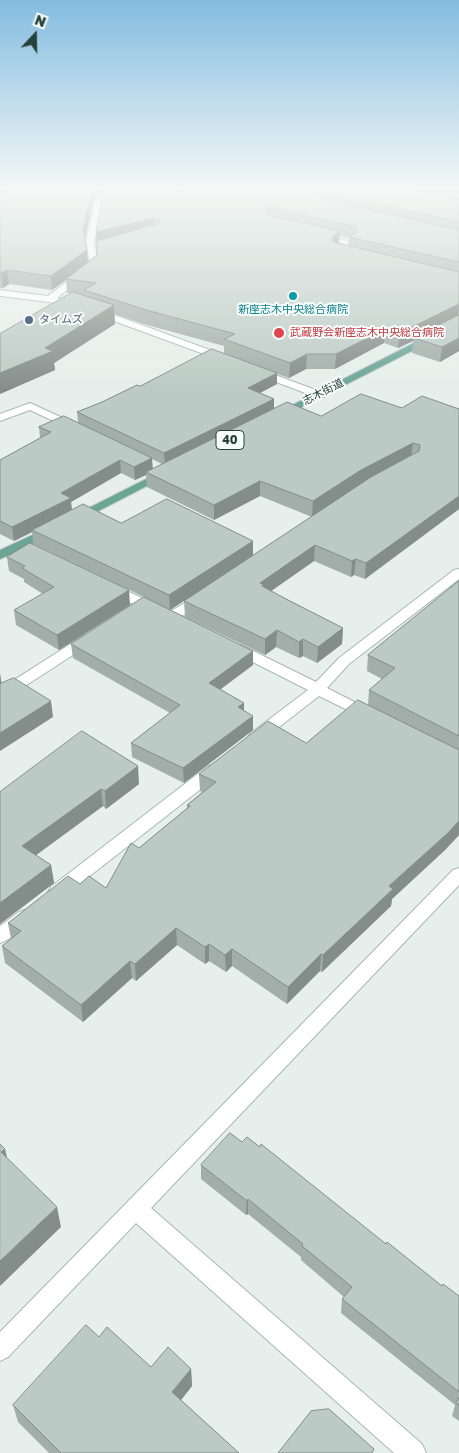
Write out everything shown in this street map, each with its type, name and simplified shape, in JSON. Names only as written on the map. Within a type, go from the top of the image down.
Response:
[{"type":"main road","name":"志木街道","points":[[268,420],[459,323]]},
{"type":"main road","points":[[0,555],[170,470]]},
{"type":"street","points":[[50,298],[94,265],[95,255]]},
{"type":"street","points":[[347,255],[355,257]]},
{"type":"street","points":[[0,293],[50,298],[128,322],[320,394]]},
{"type":"street","points":[[0,418],[30,406],[81,431]]},
{"type":"street","points":[[149,464],[170,470]]},
{"type":"street","points":[[22,545],[34,551]]},
{"type":"street","points":[[241,749],[318,689],[344,661],[459,573]]},
{"type":"street","points":[[99,582],[188,625]]},
{"type":"street","points":[[171,617],[211,590]]},
{"type":"street","points":[[128,614],[144,604]]},
{"type":"street","points":[[0,696],[104,629]]},
{"type":"street","points":[[223,642],[380,721]]},
{"type":"street","points":[[0,936],[225,761]]},
{"type":"street","points":[[0,1349],[459,874]]},
{"type":"street","points":[[136,1209],[413,1453]]},
{"type":"building","points":[[0,255],[80,255],[51,276],[7,270],[0,274]]},
{"type":"building","name":"新座志木中央総合病院","points":[[97,255],[387,255],[459,272],[459,304],[400,333],[385,329],[336,354],[307,354],[290,363],[224,339],[235,334],[146,310],[84,290],[96,283],[66,279]]},
{"type":"building","name":"新座志木中央総合病院","points":[[427,255],[459,255],[459,262]]},
{"type":"building","points":[[73,292],[114,305],[45,348],[53,351],[0,373],[0,334]]},
{"type":"building","points":[[459,315],[459,338],[442,347],[414,338]]},
{"type":"building","points":[[212,349],[277,373],[248,388],[274,399],[164,453],[77,412],[137,385],[140,386]]},
{"type":"building","points":[[361,394],[402,408],[422,396],[459,409],[459,496],[366,563],[356,559],[352,561],[315,545],[260,583],[264,585],[262,586],[343,628],[318,647],[303,639],[299,642],[277,630],[265,639],[184,601],[371,477],[419,451],[420,445],[413,443],[361,470],[313,501],[260,481],[214,505],[146,472],[287,402],[321,416]]},
{"type":"building","points":[[64,416],[152,458],[134,467],[120,460],[61,493],[71,498],[12,527],[0,521],[0,460],[51,432],[39,427]]},
{"type":"building","points":[[167,499],[253,541],[169,595],[32,530],[83,504],[121,523]]},
{"type":"building","points":[[30,543],[129,590],[57,635],[14,610],[54,587],[22,568],[25,566],[7,557]]},
{"type":"building","points":[[459,581],[459,736],[369,690],[395,668],[368,655]]},
{"type":"building","points":[[144,597],[253,651],[209,683],[244,703],[238,707],[253,716],[183,768],[131,743],[180,705],[71,644]]},
{"type":"building","points":[[14,678],[51,701],[0,733],[0,684]]},
{"type":"building","points":[[358,700],[459,750],[459,821],[389,886],[393,889],[323,955],[321,954],[288,987],[232,949],[225,955],[209,944],[205,947],[176,928],[135,964],[130,961],[81,1005],[2,946],[21,931],[8,923],[68,876],[80,884],[89,876],[106,888],[131,843],[139,848],[190,806],[187,805],[216,782],[199,774],[268,721],[306,743]]},
{"type":"building","points":[[82,731],[138,766],[105,791],[101,789],[22,846],[51,865],[0,903],[0,792]]},
{"type":"building","points":[[230,1133],[242,1142],[247,1137],[260,1147],[261,1144],[386,1244],[387,1242],[442,1286],[443,1284],[459,1296],[459,1392],[342,1299],[352,1287],[248,1199],[247,1201],[201,1165]]},
{"type":"building","points":[[0,1144],[5,1149],[1,1152],[57,1207],[0,1261]]},
{"type":"building","points":[[86,1325],[99,1337],[107,1327],[151,1367],[168,1347],[191,1369],[172,1392],[239,1453],[61,1453],[13,1405]]},
{"type":"building","points":[[329,1409],[374,1449],[372,1453],[278,1453],[311,1411]]},
{"type":"place","name":"新座志木中央総合病院","points":[[293,296]]},
{"type":"place","name":"タイムズ","points":[[29,320]]},
{"type":"place","name":"武蔵野会新座志木中央総合病院","points":[[279,333]]}]
